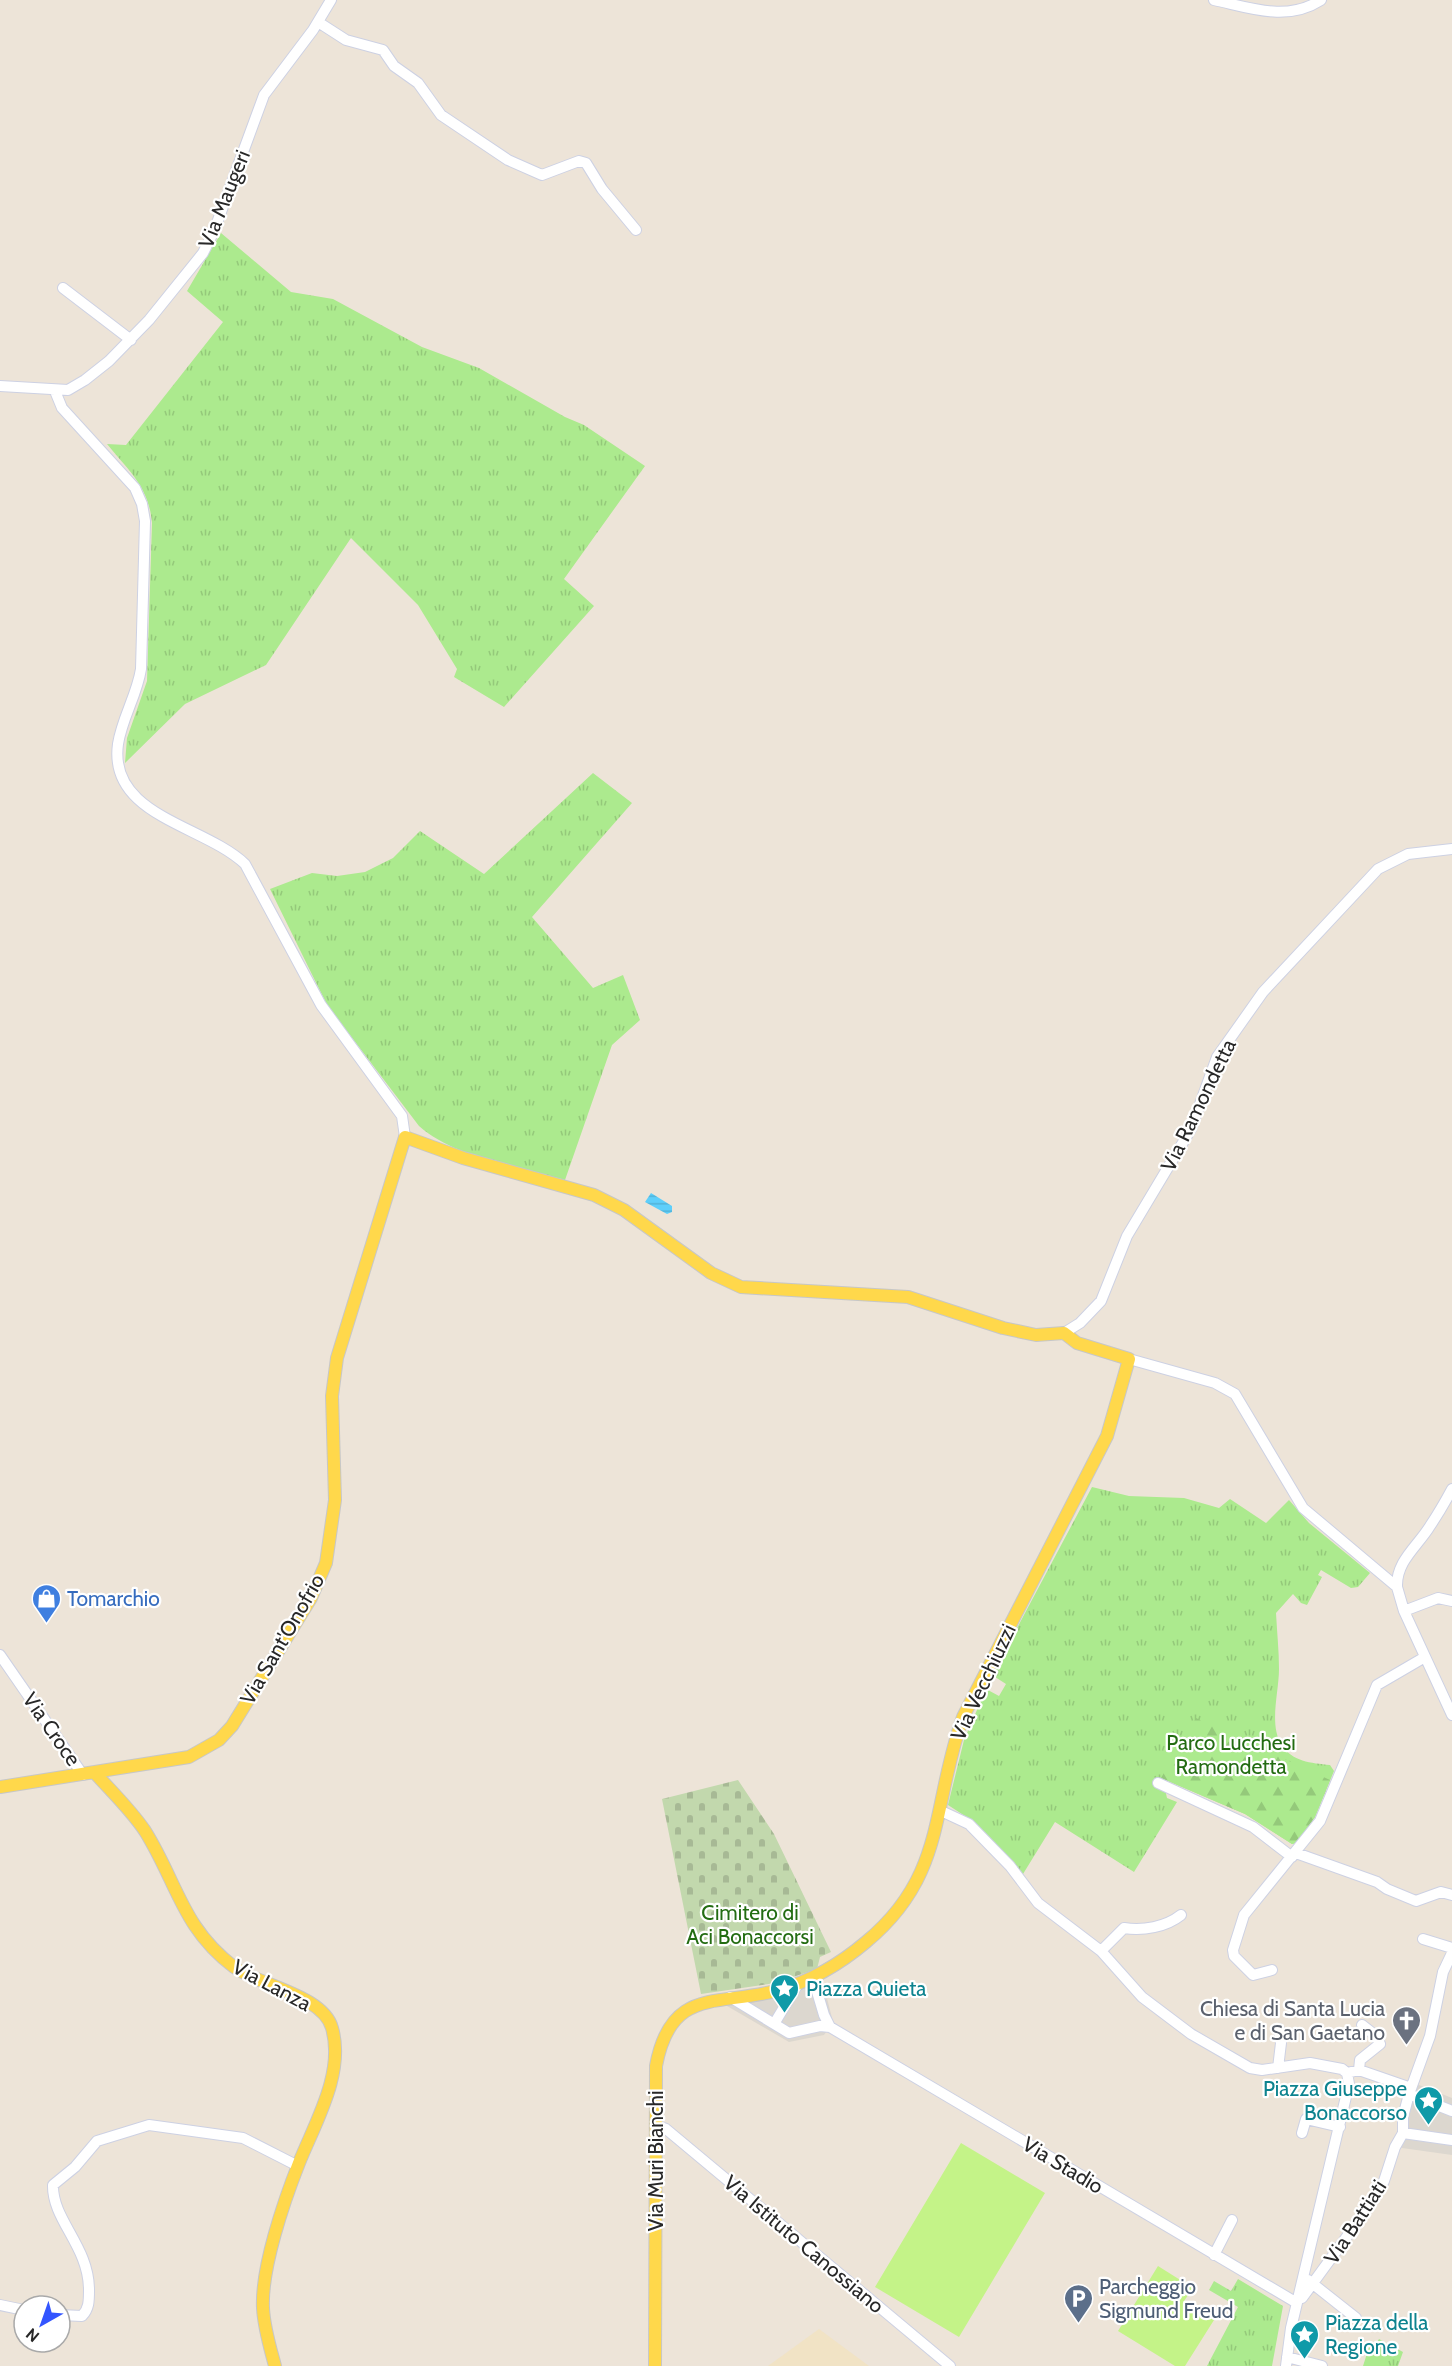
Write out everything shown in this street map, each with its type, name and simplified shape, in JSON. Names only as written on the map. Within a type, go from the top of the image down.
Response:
[{"type":"main road","points":[[405,1137],[463,1158],[594,1196],[640,1222],[711,1273],[741,1287],[908,1297],[1003,1328],[1036,1335],[1064,1333],[1077,1343],[1129,1359]]},
{"type":"main road","name":"Via Sant'Onofrio","points":[[0,1787],[189,1757],[219,1740],[232,1726],[310,1598],[326,1563],[335,1500],[332,1396],[337,1358],[405,1137]]},
{"type":"main road","name":"Via Vecchiuzzi","points":[[798,1984],[813,1978],[864,1944],[898,1910],[916,1886],[926,1863],[951,1748],[963,1717],[1107,1436],[1129,1359]]},
{"type":"main road","name":"Via Lanza","points":[[89,1774],[129,1809],[146,1832],[185,1912],[215,1951],[252,1978],[311,2003],[332,2025],[334,2053],[328,2091],[298,2166],[271,2253],[264,2284],[265,2331],[275,2366]]},
{"type":"main road","name":"Via Muri Bianchi","points":[[655,2366],[656,2066],[668,2029],[684,2012],[700,2004],[729,1997],[776,1991],[798,1984]]},
{"type":"street","name":"Via Maugeri","points":[[55,391],[68,390],[85,380],[131,340],[203,254],[214,231],[262,101],[331,0]]},
{"type":"street","points":[[1214,0],[1277,13],[1307,8],[1321,0]]},
{"type":"street","points":[[318,22],[346,40],[383,50],[394,66],[418,83],[441,115],[508,160],[542,175],[579,161],[586,163],[602,189],[636,230]]},
{"type":"street","points":[[63,288],[131,340]]},
{"type":"street","points":[[0,386],[55,391],[63,408],[135,488],[142,504],[145,520],[141,669],[138,686],[118,743],[118,765],[124,784],[150,809],[231,850],[245,864],[321,1005],[402,1116],[405,1137]]},
{"type":"street","name":"Via Ramondetta","points":[[1064,1333],[1080,1323],[1101,1301],[1127,1236],[1191,1129],[1217,1057],[1263,992],[1378,869],[1408,854],[1452,849]]},
{"type":"street","points":[[1129,1359],[1215,1383],[1235,1395],[1303,1508],[1396,1587]]},
{"type":"street","points":[[1452,1489],[1429,1528],[1402,1563],[1396,1575],[1396,1587],[1404,1611],[1452,1715]]},
{"type":"street","points":[[1404,1611],[1438,1598],[1452,1601]]},
{"type":"street","name":"Via Croce","points":[[0,1655],[89,1774]]},
{"type":"street","points":[[1272,1970],[1253,1975],[1234,1956],[1233,1950],[1244,1915],[1320,1821],[1377,1685],[1425,1657]]},
{"type":"street","points":[[1158,1783],[1253,1827],[1294,1855],[1377,1882],[1387,1889],[1416,1901],[1441,1892],[1452,1895]]},
{"type":"street","points":[[939,1810],[969,1824],[1010,1866],[1038,1903],[1101,1951],[1142,1997],[1177,2023],[1250,2068],[1278,2068],[1310,2063],[1353,2071],[1410,2091],[1452,2111]]},
{"type":"street","points":[[1101,1951],[1124,1928],[1135,1930],[1170,1923],[1181,1915]]},
{"type":"street","points":[[1423,1939],[1452,1948]]},
{"type":"street","name":"Via Battiati","points":[[1309,2281],[1379,2193],[1395,2147],[1403,2133],[1403,2117],[1410,2091],[1430,2036],[1443,1972],[1452,1953]]},
{"type":"street","points":[[813,1978],[830,2027]]},
{"type":"street","points":[[774,2024],[798,1984]]},
{"type":"street","points":[[729,1997],[789,2033],[820,2026],[830,2027]]},
{"type":"street","points":[[1322,2366],[1287,2361],[1297,2303],[1309,2281],[1349,2084],[1360,2060],[1380,2044],[1377,2036],[1362,2025]]},
{"type":"street","name":"Via Stadio","points":[[830,2027],[1297,2303]]},
{"type":"street","points":[[1278,2068],[1281,2043],[1279,2029]]},
{"type":"street","points":[[1302,2133],[1306,2119],[1340,2127]]},
{"type":"street","points":[[72,2315],[82,2316],[89,2303],[86,2260],[55,2205],[53,2185],[75,2167],[97,2141],[149,2125],[227,2134],[243,2138],[298,2166]]},
{"type":"street","name":"Via Istituto Canossiano","points":[[655,2125],[666,2129],[950,2366]]},
{"type":"street","points":[[1403,2133],[1452,2140]]},
{"type":"street","points":[[1214,2255],[1232,2220]]},
{"type":"street","points":[[1309,2281],[1356,2318]]},
{"type":"shaded area","name":"Piazza Quieta","points":[[821,1974],[833,2022],[824,2035],[789,2042],[715,1999]]},
{"type":"shaded area","name":"Piazza Giuseppe Bonaccorso","points":[[1414,2083],[1452,2098],[1452,2155],[1395,2147]]},
{"type":"shaded area","points":[[819,2329],[869,2366],[768,2366]]},
{"type":"green space","points":[[221,233],[291,292],[333,299],[422,347],[479,368],[565,417],[584,425],[645,466],[564,579],[594,606],[504,707],[454,677],[457,669],[418,605],[351,538],[266,665],[185,704],[125,763],[127,738],[147,681],[152,523],[147,499],[137,480],[107,444],[126,445],[223,322],[187,291]]},
{"type":"green space","points":[[593,773],[632,803],[532,917],[593,988],[623,975],[640,1020],[612,1045],[565,1180],[469,1154],[434,1137],[419,1126],[327,1005],[270,889],[312,873],[337,876],[365,872],[393,858],[420,831],[484,874]]},
{"type":"green space","name":"Parco Lucchesi Ramondetta","points":[[1092,1487],[1129,1496],[1184,1498],[1219,1508],[1230,1499],[1266,1523],[1289,1500],[1309,1523],[1370,1573],[1358,1587],[1351,1588],[1321,1570],[1318,1575],[1322,1577],[1307,1605],[1301,1603],[1293,1594],[1276,1613],[1279,1669],[1275,1718],[1277,1736],[1285,1750],[1291,1755],[1302,1760],[1330,1765],[1334,1771],[1315,1817],[1296,1843],[1292,1844],[1245,1814],[1161,1778],[1157,1785],[1165,1789],[1167,1798],[1177,1802],[1134,1872],[1055,1822],[1023,1874],[968,1818],[948,1805],[964,1740],[986,1689],[999,1696],[1006,1684],[992,1675]]},
{"type":"green space","name":"Parco Lucchesi Ramondetta","points":[[1196,1718],[1330,1780],[1315,1817],[1296,1843],[1292,1844],[1245,1814],[1161,1778]]},
{"type":"green space","name":"Cimitero di Aci Bonaccorsi","points":[[738,1780],[774,1834],[831,1952],[820,1957],[817,1969],[775,1983],[701,1994],[662,1799]]},
{"type":"green space","points":[[961,2143],[1045,2193],[959,2337],[875,2287]]},
{"type":"green space","points":[[1158,2266],[1193,2288],[1184,2301],[1214,2320],[1185,2366],[1175,2366],[1118,2331]]},
{"type":"green space","points":[[1238,2279],[1283,2306],[1272,2366],[1207,2366],[1238,2307],[1209,2290],[1214,2281],[1231,2291]]},
{"type":"green space","points":[[1379,2339],[1403,2352],[1398,2366],[1363,2366],[1370,2344],[1375,2346]]},
{"type":"water","points":[[651,1193],[672,1206],[672,1212],[667,1214],[645,1202]]},
{"type":"place","name":"Tomarchio","points":[[46,1624]]},
{"type":"place","name":"Piazza Quieta","points":[[785,2014]]},
{"type":"place","name":"Chiesa di Santa Lucia e di San Gaetano","points":[[1406,2046]]},
{"type":"place","name":"Piazza Giuseppe Bonaccorso","points":[[1428,2126]]},
{"type":"place","name":"Parcheggio Sigmund Freud","points":[[1078,2324]]},
{"type":"place","name":"Piazza della Regione","points":[[1304,2360]]}]
